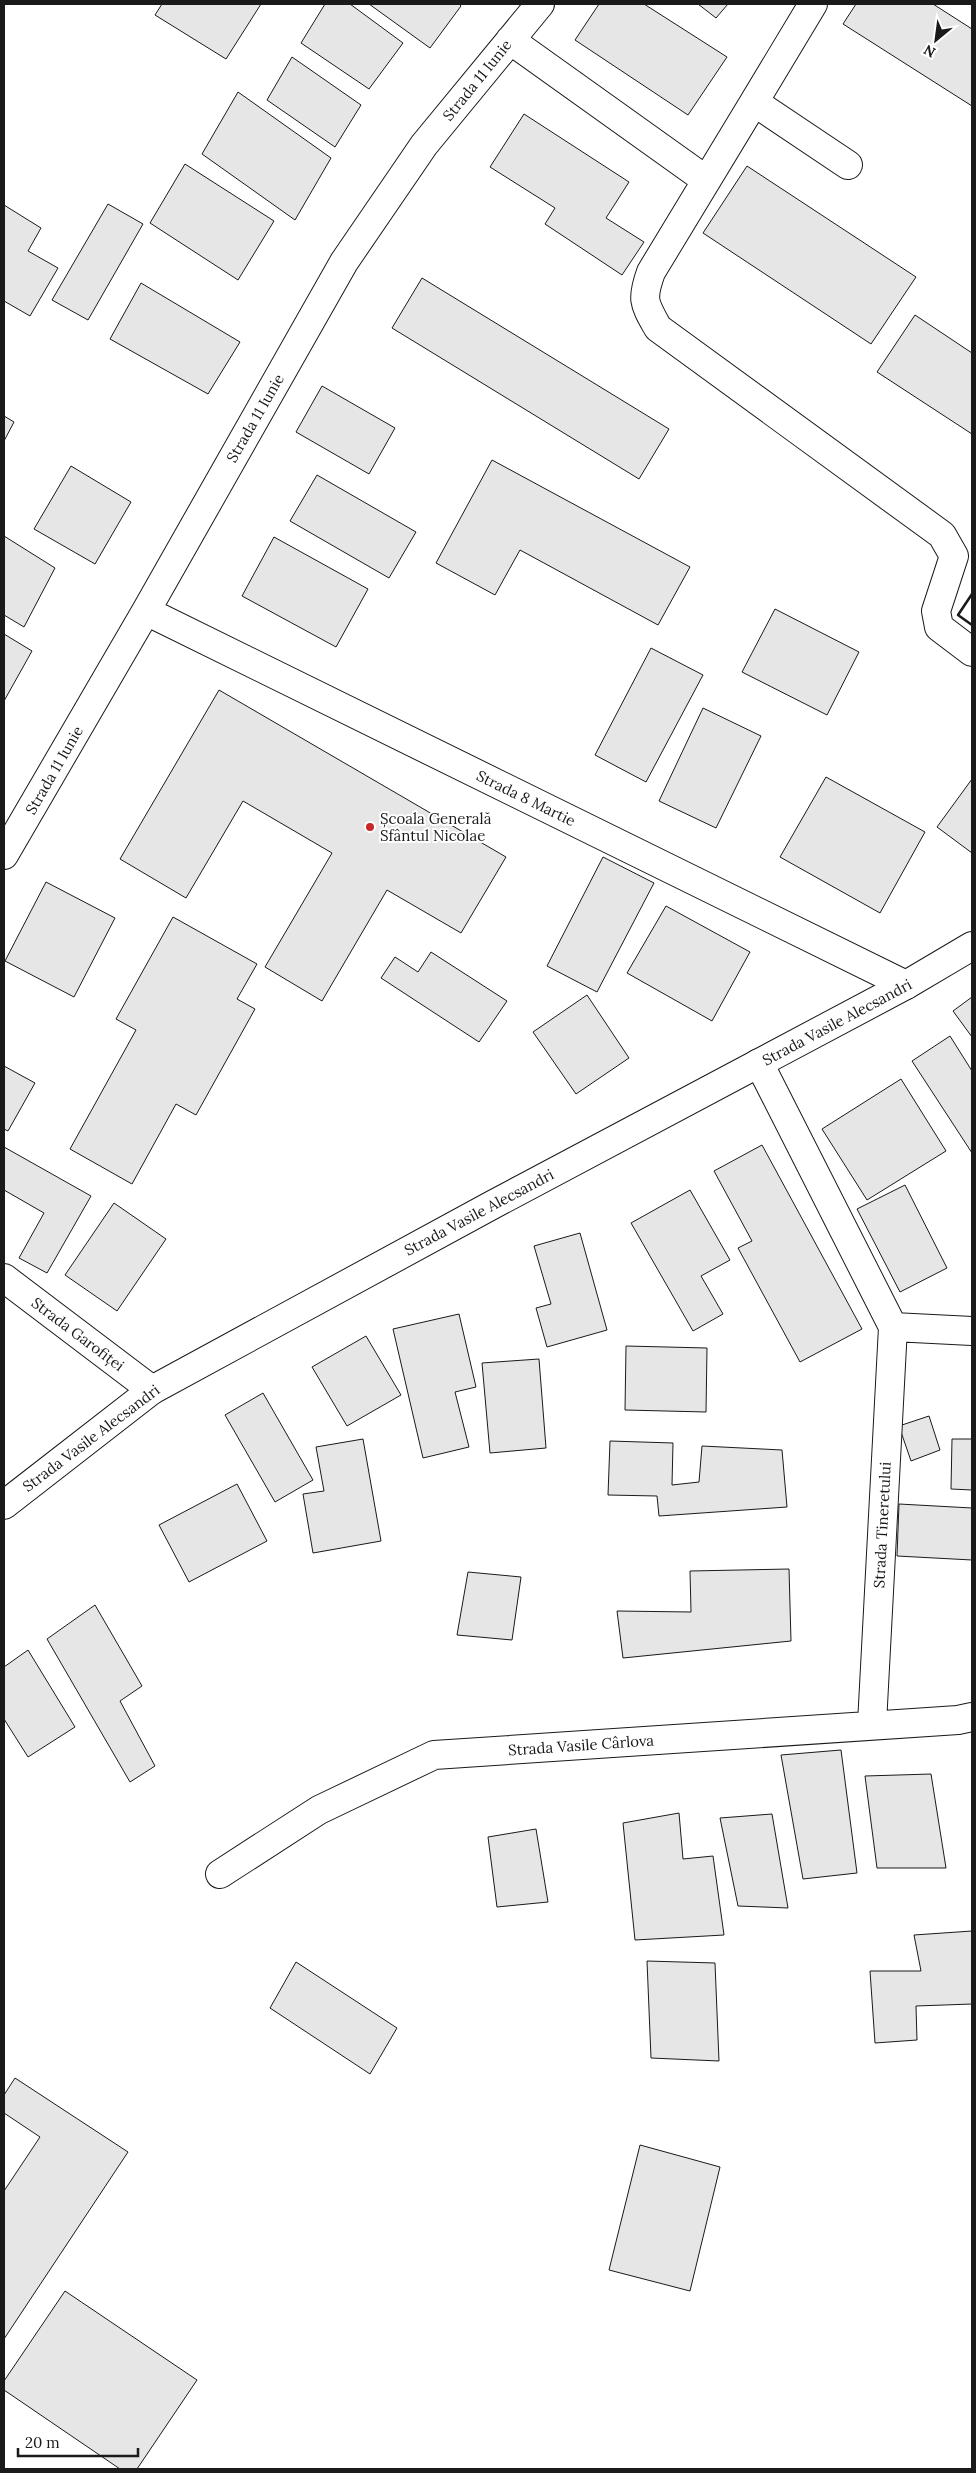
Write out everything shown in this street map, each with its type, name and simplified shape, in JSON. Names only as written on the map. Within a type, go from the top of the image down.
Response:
[{"type":"street","name":"Strada 11 Iunie","points":[[4,855],[146,611],[344,262],[424,145],[540,4]]},
{"type":"street","points":[[813,4],[651,272],[643,292],[648,311],[658,328],[942,535],[954,556],[936,611],[940,627],[972,652]]},
{"type":"street","points":[[510,40],[706,180]]},
{"type":"street","points":[[754,102],[848,165]]},
{"type":"street","name":"Strada 8 Martie","points":[[146,611],[906,985]]},
{"type":"street","name":"Strada Vasile Alecsandri","points":[[4,1505],[152,1390],[906,985],[972,946]]},
{"type":"street","name":"Strada Tineretului","points":[[759,1063],[893,1327],[872,1724]]},
{"type":"street","name":"Strada Garofiței","points":[[4,1278],[152,1390]]},
{"type":"street","points":[[893,1327],[972,1331]]},
{"type":"street","name":"Strada Vasile Cârlova","points":[[220,1874],[319,1810],[434,1755],[872,1724],[958,1720],[972,1716]]},
{"type":"building","points":[[162,4],[261,4],[226,59],[155,15]]},
{"type":"building","points":[[325,4],[350,4],[403,43],[369,89],[301,43]]},
{"type":"building","points":[[369,4],[459,4],[461,6],[430,48]]},
{"type":"building","points":[[599,4],[644,4],[727,57],[688,115],[575,40]]},
{"type":"building","points":[[698,4],[728,4],[716,18]]},
{"type":"building","points":[[856,4],[933,4],[972,29],[972,106],[843,24]]},
{"type":"building","points":[[292,57],[361,105],[335,147],[267,100]]},
{"type":"building","points":[[238,92],[331,158],[295,220],[202,154]]},
{"type":"building","points":[[524,114],[629,182],[606,218],[644,242],[622,275],[545,224],[555,208],[490,167]]},
{"type":"building","points":[[185,164],[274,221],[238,280],[150,223]]},
{"type":"building","points":[[747,166],[916,277],[871,344],[703,233]]},
{"type":"building","points":[[108,204],[143,224],[88,320],[52,300]]},
{"type":"building","points":[[4,205],[41,228],[28,251],[58,268],[30,316],[4,301]]},
{"type":"building","points":[[422,278],[669,429],[639,479],[392,328]]},
{"type":"building","points":[[141,283],[240,342],[208,394],[110,339]]},
{"type":"building","points":[[915,315],[972,353],[972,434],[877,372]]},
{"type":"building","points":[[322,386],[395,428],[369,474],[296,432]]},
{"type":"building","points":[[4,416],[14,422],[4,441]]},
{"type":"building","points":[[492,460],[690,567],[658,625],[520,550],[495,595],[436,563]]},
{"type":"building","points":[[71,466],[131,502],[95,564],[34,529]]},
{"type":"building","points":[[317,475],[416,532],[389,578],[290,521]]},
{"type":"building","points":[[4,536],[55,568],[24,627],[4,615]]},
{"type":"building","points":[[274,537],[368,589],[336,647],[242,596]]},
{"type":"building","points":[[775,609],[859,652],[827,715],[742,672]]},
{"type":"building","points":[[4,634],[32,651],[4,701]]},
{"type":"building","points":[[651,648],[703,675],[646,782],[595,755]]},
{"type":"building","name":"Școala Generală Sfântul Nicolae","points":[[219,690],[506,857],[461,933],[387,890],[322,1001],[265,967],[332,853],[243,801],[186,898],[120,859]]},
{"type":"building","points":[[703,708],[761,736],[716,828],[659,801]]},
{"type":"building","points":[[826,777],[925,832],[880,913],[780,857]]},
{"type":"building","points":[[972,779],[972,853],[937,827]]},
{"type":"building","points":[[603,857],[654,883],[597,992],[547,966]]},
{"type":"building","points":[[46,882],[115,918],[74,997],[5,961]]},
{"type":"building","points":[[666,906],[750,952],[712,1021],[627,973]]},
{"type":"building","points":[[173,917],[257,964],[237,999],[255,1009],[196,1115],[176,1104],[132,1184],[70,1149],[136,1030],[116,1019]]},
{"type":"building","points":[[431,952],[507,1001],[479,1042],[381,978],[395,957],[418,972]]},
{"type":"building","points":[[587,995],[629,1058],[576,1094],[533,1032]]},
{"type":"building","points":[[972,997],[972,1037],[953,1011]]},
{"type":"building","points":[[950,1036],[972,1071],[972,1153],[912,1061]]},
{"type":"building","points":[[4,1066],[35,1083],[8,1131],[4,1129]]},
{"type":"building","points":[[901,1079],[946,1151],[867,1200],[822,1129]]},
{"type":"building","points":[[762,1145],[862,1329],[800,1362],[738,1248],[752,1241],[714,1171]]},
{"type":"building","points":[[4,1147],[91,1196],[47,1273],[19,1258],[44,1213],[4,1190]]},
{"type":"building","points":[[905,1185],[947,1268],[900,1292],[857,1209]]},
{"type":"building","points":[[690,1190],[730,1260],[701,1276],[723,1314],[693,1331],[631,1223]]},
{"type":"building","points":[[114,1203],[166,1239],[117,1311],[65,1275]]},
{"type":"building","points":[[580,1233],[607,1330],[547,1347],[536,1308],[551,1304],[534,1246]]},
{"type":"building","points":[[459,1314],[476,1387],[455,1392],[469,1447],[423,1458],[393,1329]]},
{"type":"building","points":[[366,1336],[401,1395],[347,1426],[312,1367]]},
{"type":"building","points":[[626,1346],[707,1348],[706,1412],[625,1410]]},
{"type":"building","points":[[539,1359],[546,1448],[490,1453],[482,1363]]},
{"type":"building","points":[[263,1393],[313,1480],[275,1502],[225,1415]]},
{"type":"building","points":[[929,1416],[940,1450],[911,1461],[899,1426]]},
{"type":"building","points":[[363,1439],[381,1541],[313,1553],[303,1494],[324,1491],[316,1447]]},
{"type":"building","points":[[952,1439],[972,1439],[972,1490],[951,1489]]},
{"type":"building","points":[[610,1441],[673,1443],[672,1485],[699,1482],[702,1446],[782,1450],[787,1507],[659,1516],[657,1496],[608,1495]]},
{"type":"building","points":[[237,1484],[267,1541],[189,1582],[159,1525]]},
{"type":"building","points":[[899,1504],[972,1508],[972,1560],[897,1556]]},
{"type":"building","points":[[789,1569],[791,1641],[623,1658],[617,1611],[691,1612],[690,1571]]},
{"type":"building","points":[[468,1572],[521,1577],[512,1640],[457,1635]]},
{"type":"building","points":[[95,1605],[142,1686],[120,1701],[155,1766],[130,1782],[47,1639]]},
{"type":"building","points":[[28,1650],[75,1727],[28,1757],[4,1719],[4,1667]]},
{"type":"building","points":[[841,1750],[857,1873],[803,1879],[781,1755]]},
{"type":"building","points":[[931,1774],[946,1868],[877,1868],[865,1776]]},
{"type":"building","points":[[679,1813],[683,1859],[713,1856],[724,1935],[635,1940],[623,1823]]},
{"type":"building","points":[[772,1814],[788,1908],[738,1906],[720,1818]]},
{"type":"building","points":[[536,1829],[548,1902],[497,1907],[488,1837]]},
{"type":"building","points":[[972,1931],[972,2004],[916,2006],[917,2040],[875,2043],[870,1971],[921,1971],[914,1935]]},
{"type":"building","points":[[647,1961],[715,1963],[719,2061],[651,2058]]},
{"type":"building","points":[[296,1962],[397,2028],[370,2074],[270,2008]]},
{"type":"building","points":[[15,2078],[128,2152],[4,2339],[4,2191],[40,2137],[4,2113],[4,2095]]},
{"type":"building","points":[[640,2145],[720,2167],[690,2291],[609,2270]]},
{"type":"building","points":[[65,2291],[197,2380],[137,2469],[120,2469],[4,2390],[4,2381]]},
{"type":"wall","points":[[972,594],[958,615],[972,625]]},
{"type":"place","name":"Școala Generală Sfântul Nicolae","points":[[370,827]]}]
